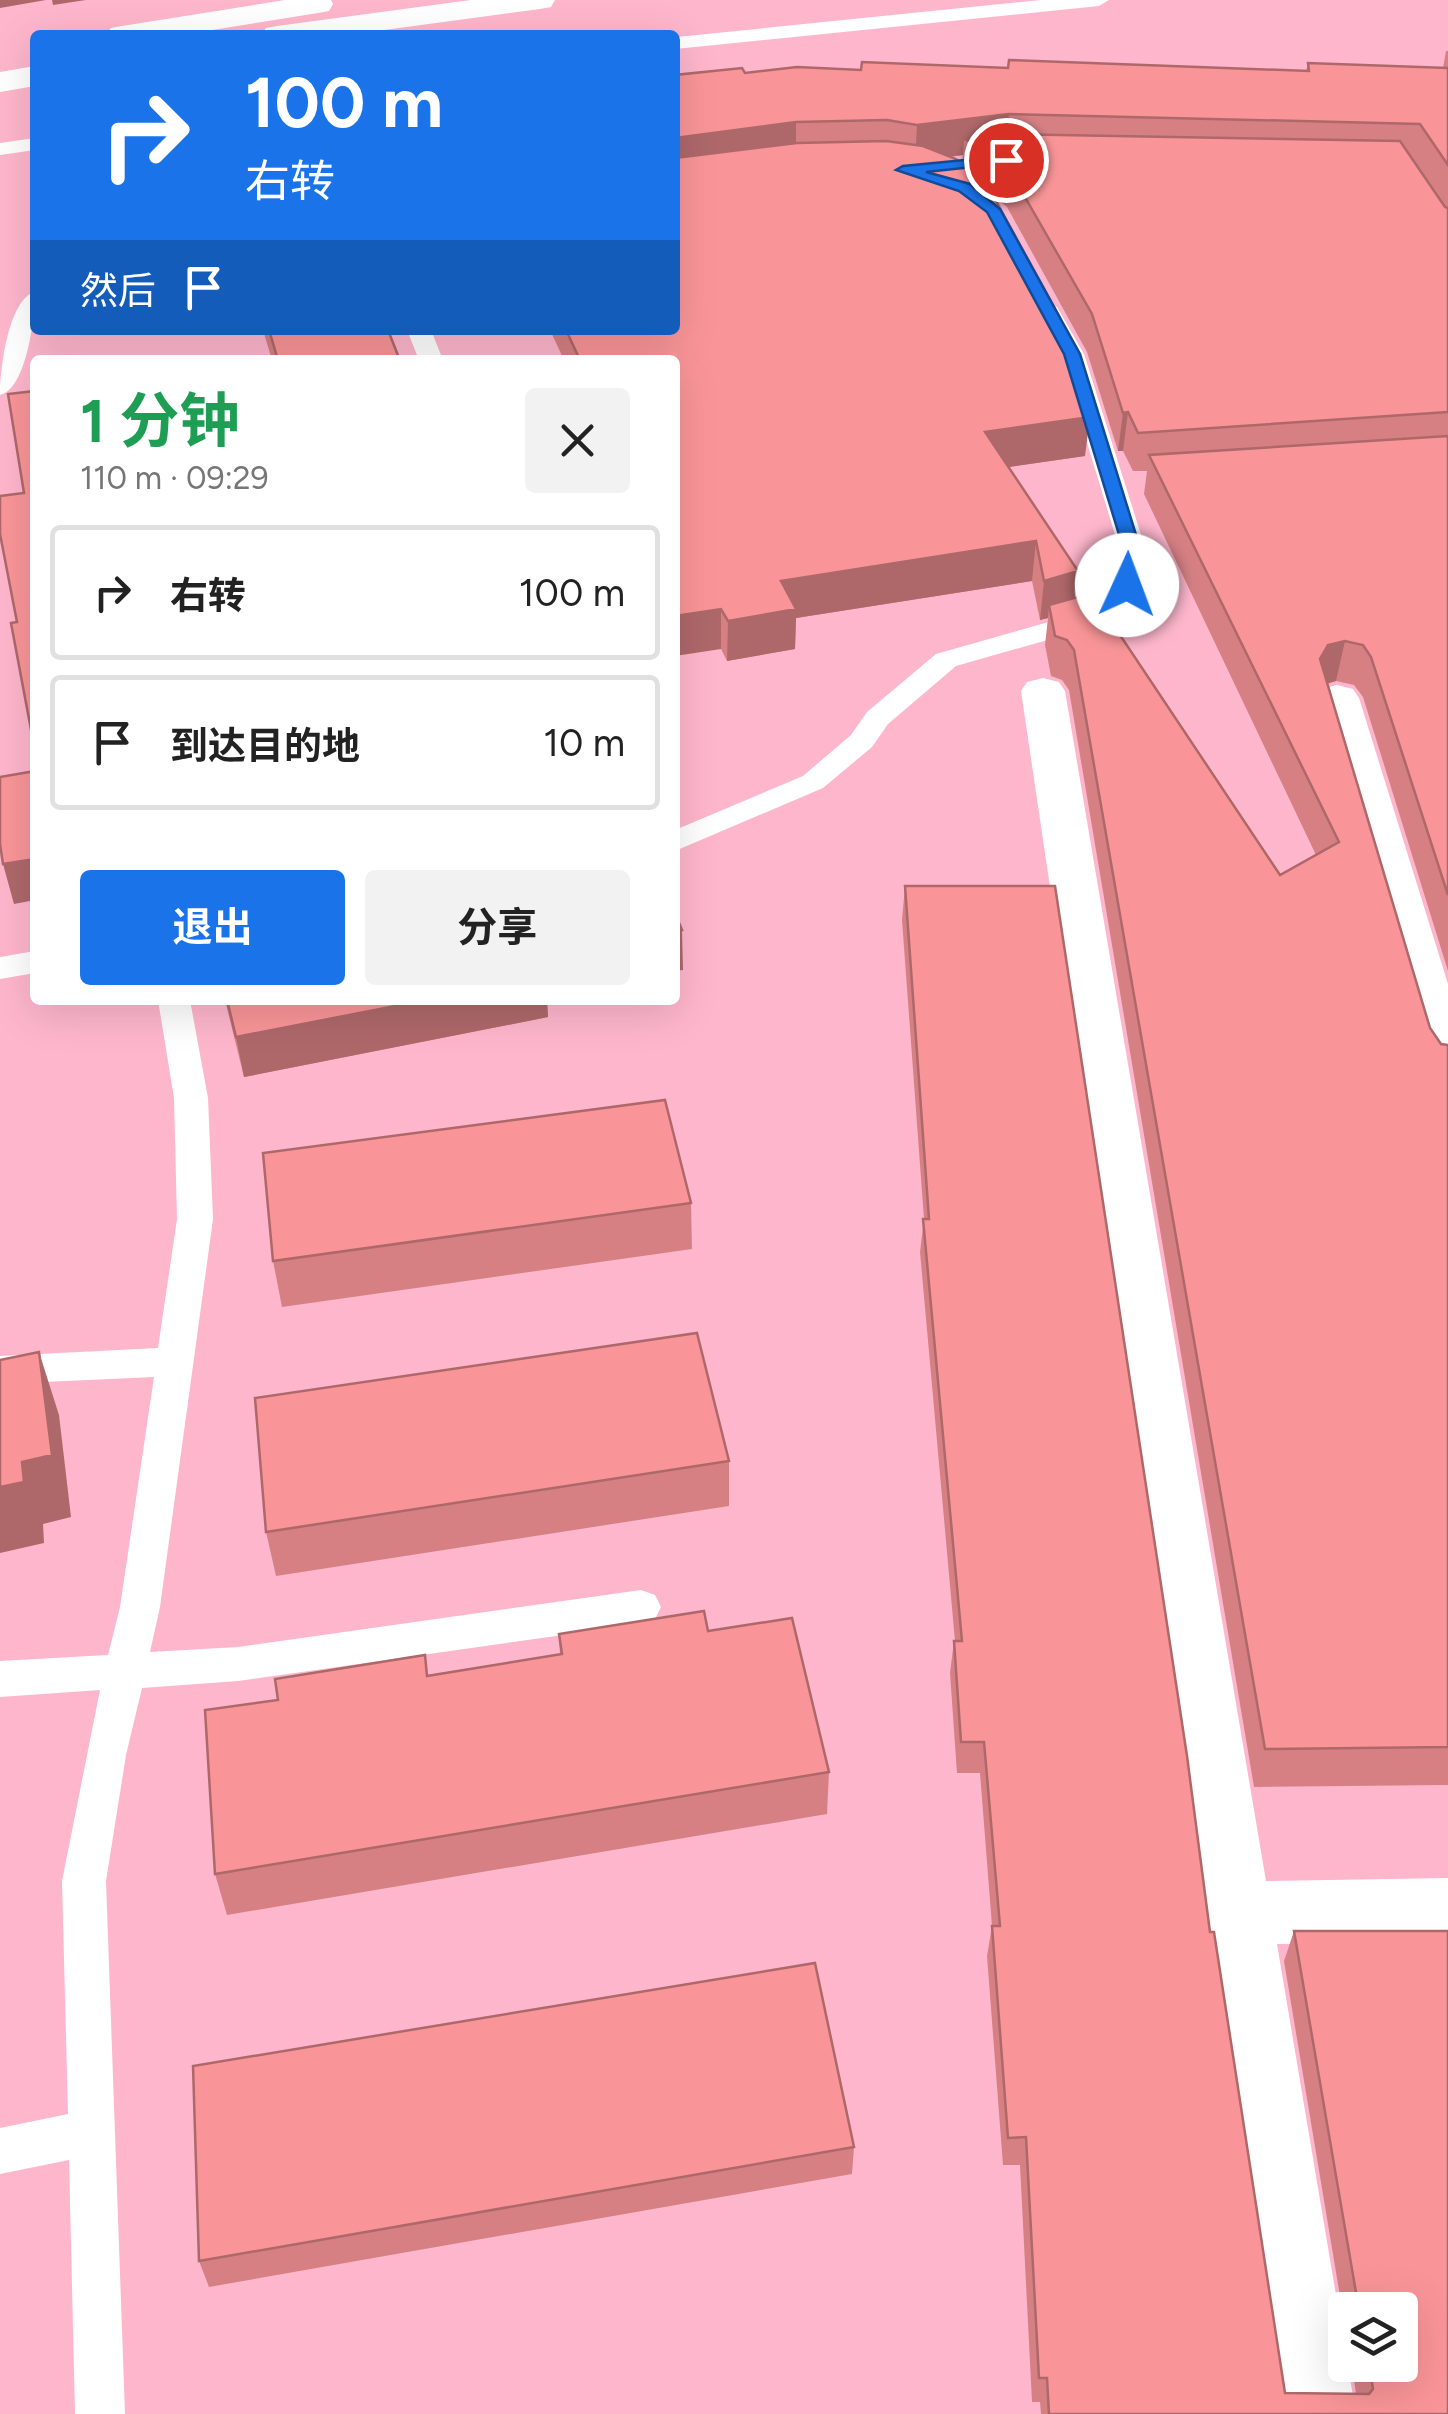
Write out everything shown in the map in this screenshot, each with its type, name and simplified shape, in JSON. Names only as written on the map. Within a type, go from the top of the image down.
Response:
[{"type":"street","points":[[155,30],[350,0]]},
{"type":"street","points":[[347,30],[388,27],[540,0]]},
{"type":"street","points":[[0,56],[30,51]]},
{"type":"street","points":[[0,82],[30,77]]},
{"type":"street","points":[[1043,691],[1316,2414]]},
{"type":"street","points":[[1337,698],[1448,1068]]},
{"type":"street","points":[[1236,1913],[1448,1910]]},
{"type":"lane","points":[[680,43],[1099,0]]},
{"type":"lane","points":[[0,149],[30,145]]},
{"type":"lane","points":[[680,839],[813,782],[862,742],[877,718],[946,660],[1097,618],[1115,602],[1132,569],[1122,483],[1072,354],[1037,290]]},
{"type":"lane","points":[[0,388],[30,312]]},
{"type":"lane","points":[[0,968],[30,963]]},
{"type":"lane","points":[[100,2414],[84,1881],[105,1755],[140,1608],[195,1219],[191,1098],[175,1005]]},
{"type":"lane","points":[[0,1370],[175,1362]]},
{"type":"lane","points":[[0,1679],[238,1664],[642,1607]]},
{"type":"lane","points":[[0,2151],[91,2132]]},
{"type":"building","points":[[1009,60],[1309,71],[1308,63],[1448,68],[1448,165],[1420,124],[1009,114],[917,125],[887,120],[796,122],[680,137],[680,74],[742,68],[745,73],[797,67],[861,70],[862,62],[1008,68]]},
{"type":"building","points":[[1009,134],[1400,141],[1448,208],[1448,412],[1138,433],[1128,412],[1123,413],[1092,314],[1010,171],[976,143],[964,139]]},
{"type":"building","points":[[886,141],[923,146],[956,159],[984,179],[1060,318],[1090,417],[985,432],[1078,571],[1044,581],[1036,541],[781,581],[796,609],[728,621],[721,609],[680,615],[680,355],[578,355],[568,335],[680,335],[680,157],[797,143]]},
{"type":"building","points":[[270,335],[390,335],[398,355],[276,355]]},
{"type":"building","points":[[30,392],[30,724],[11,623],[17,622],[0,534],[0,496],[24,493],[8,394]]},
{"type":"building","points":[[1448,436],[1448,895],[1371,657],[1363,645],[1345,641],[1328,645],[1320,659],[1430,1028],[1441,1044],[1448,1045],[1448,1747],[1265,1749],[1074,650],[1067,640],[1055,636],[1049,605],[1092,593],[1280,875],[1339,842],[1149,455]]},
{"type":"building","points":[[30,772],[30,860],[3,864],[0,777]]},
{"type":"building","points":[[905,886],[1055,886],[1187,1756],[1210,1932],[1214,1932],[1285,2393],[1369,2394],[1372,2382],[1418,2382],[1418,2292],[1356,2292],[1294,1931],[1448,1931],[1448,2414],[1049,2414],[1047,2378],[1039,2378],[1026,2137],[1008,2138],[992,1926],[1000,1926],[984,1742],[961,1742],[954,1641],[962,1641],[923,1219],[929,1219]]},
{"type":"building","points":[[228,1005],[400,1005],[236,1037]]},
{"type":"building","points":[[665,1100],[691,1203],[273,1261],[263,1153]]},
{"type":"building","points":[[697,1333],[729,1461],[266,1532],[255,1398]]},
{"type":"building","points":[[39,1352],[52,1455],[22,1462],[24,1482],[0,1487],[0,1360]]},
{"type":"building","points":[[704,1611],[708,1631],[792,1618],[829,1772],[215,1874],[205,1710],[278,1700],[275,1679],[425,1655],[427,1676],[562,1654],[559,1634]]},
{"type":"building","points":[[815,1963],[854,2147],[199,2261],[193,2066]]},
{"type":"route","points":[[1006,160],[903,170],[951,182],[981,198],[992,209],[1072,354],[1129,538],[1132,569],[1127,585]]}]
